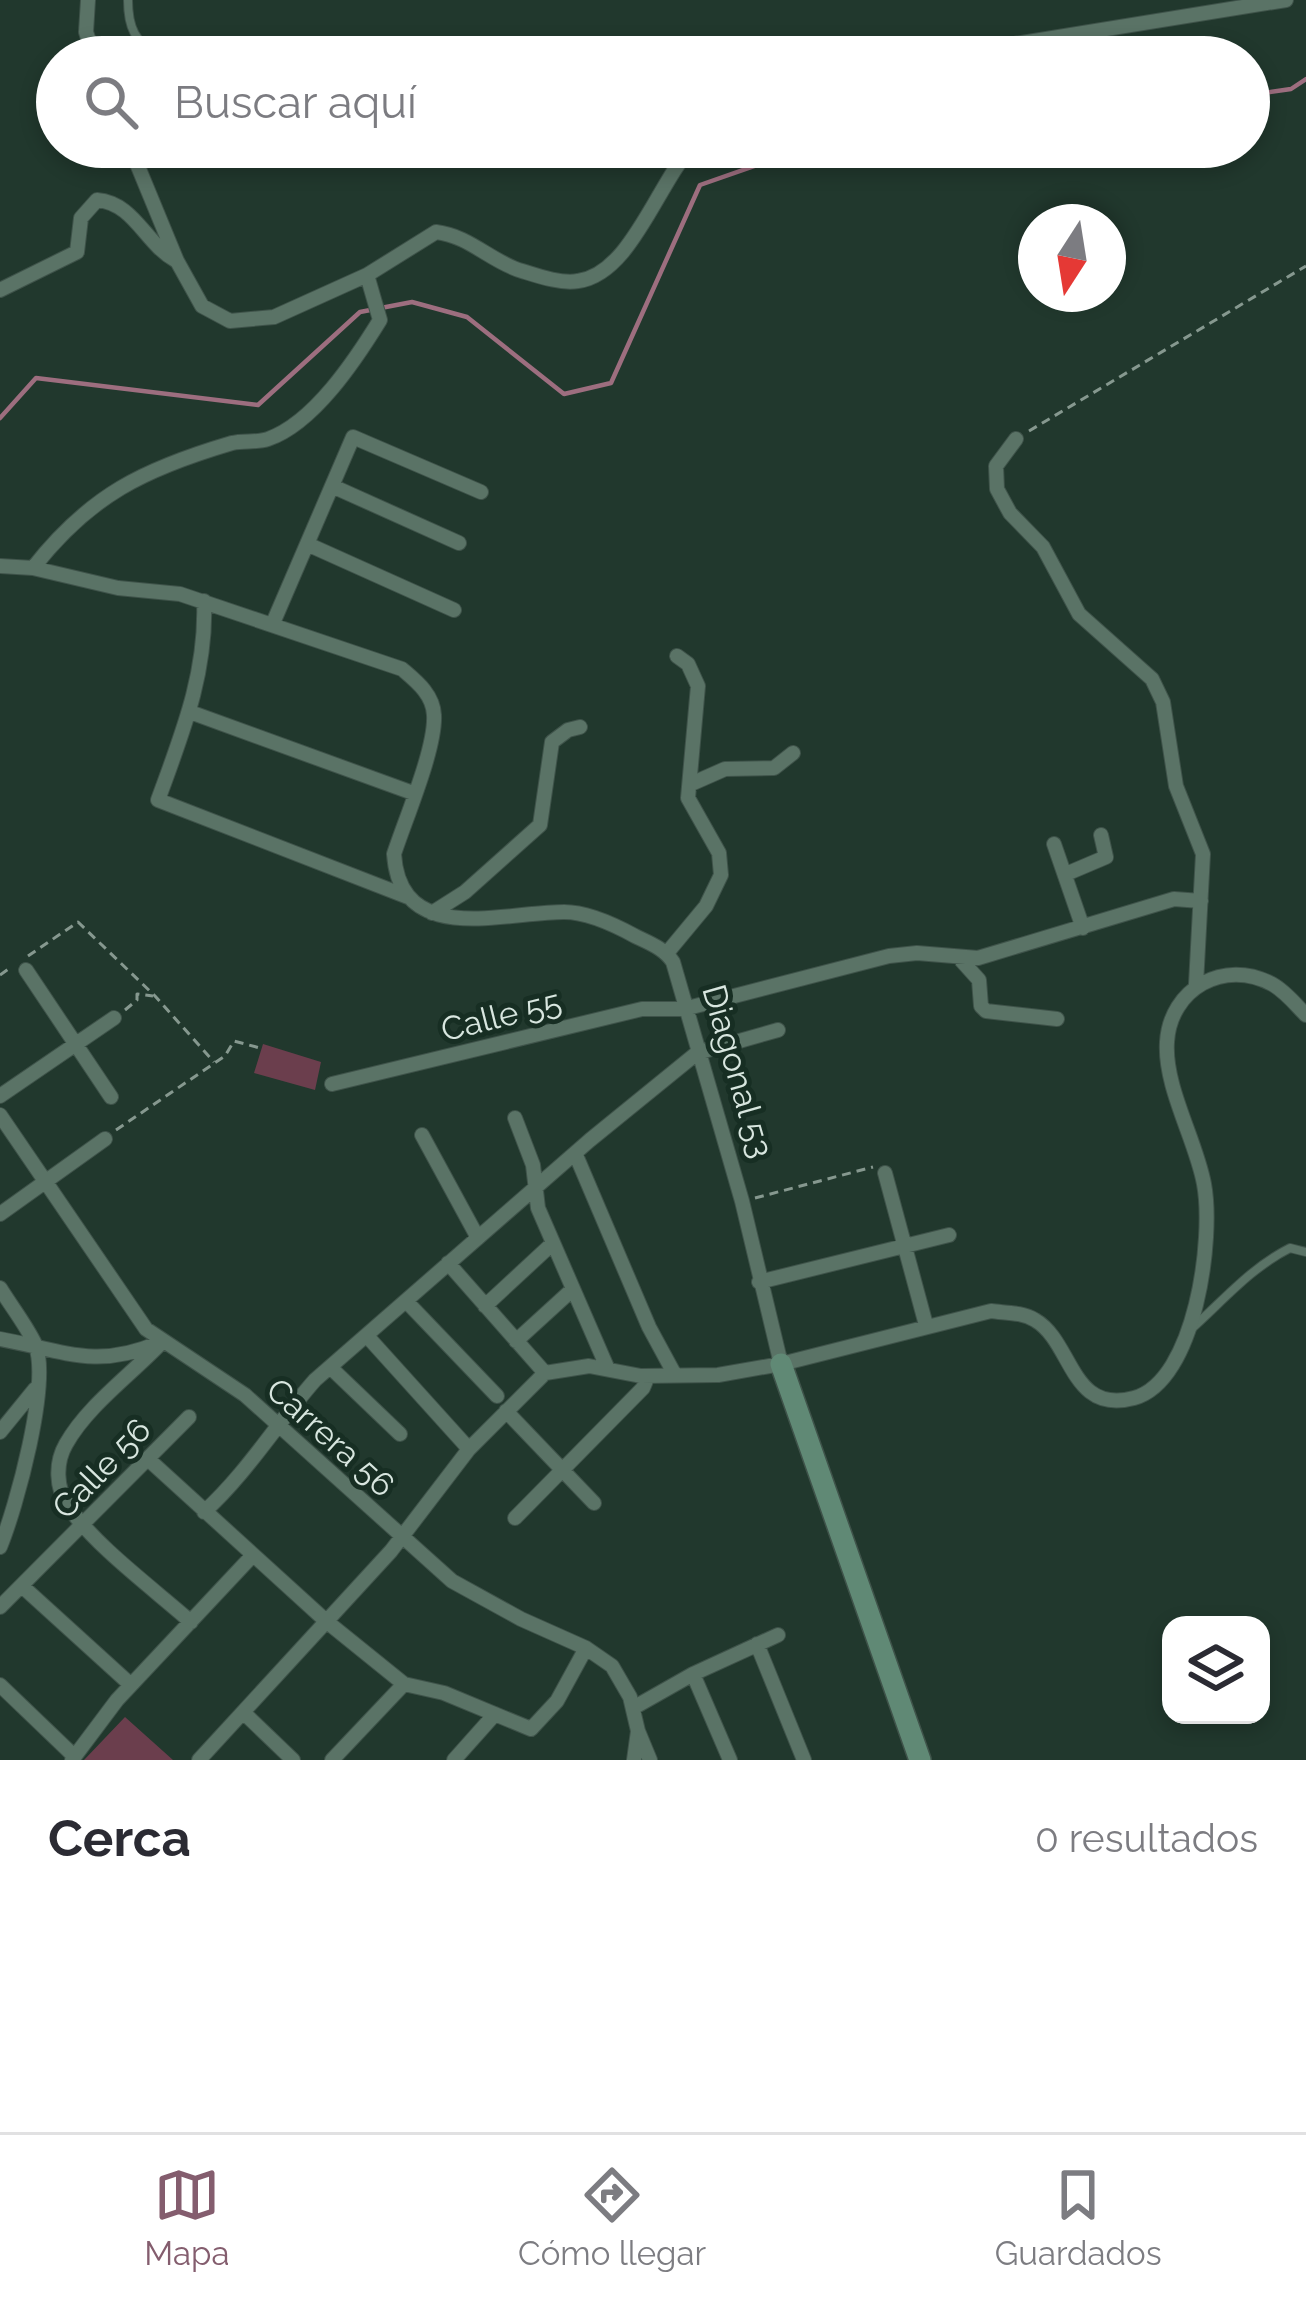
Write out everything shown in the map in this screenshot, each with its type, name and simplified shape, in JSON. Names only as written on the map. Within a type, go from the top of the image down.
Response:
[{"type":"street","points":[[87,36],[88,0]]},
{"type":"street","points":[[1077,36],[1286,0]]},
{"type":"street","points":[[139,168],[177,261],[202,306],[230,321],[274,317],[367,275],[436,232],[461,238],[514,269],[579,281],[607,269],[625,249],[678,168]]},
{"type":"street","points":[[0,290],[76,252],[86,208],[97,200],[111,201],[130,213],[160,251],[177,261]]},
{"type":"street","points":[[33,568],[65,527],[140,475],[239,441],[267,440],[295,423],[346,375],[380,320],[367,275]]},
{"type":"street","points":[[273,622],[353,437],[482,492]]},
{"type":"street","points":[[1016,439],[996,466],[997,489],[1010,513],[1043,547],[1078,614],[1151,679],[1163,702],[1177,786],[1203,854],[1196,985]]},
{"type":"street","points":[[332,486],[459,543]]},
{"type":"street","points":[[307,544],[454,610]]},
{"type":"street","points":[[0,566],[33,568],[204,602],[402,669],[421,685],[434,715],[431,739],[394,854],[395,871],[408,897]]},
{"type":"street","points":[[204,602],[205,650],[190,712],[158,800],[408,897],[432,913],[465,892],[540,825],[551,742],[580,728]]},
{"type":"street","points":[[667,952],[706,906],[721,875],[719,853],[688,798],[698,686],[688,664],[677,656]]},
{"type":"street","points":[[190,712],[413,793]]},
{"type":"street","points":[[691,784],[725,770],[774,768],[793,753]]},
{"type":"street","points":[[1066,874],[1106,857],[1101,835]]},
{"type":"street","points":[[1054,844],[1083,928]]},
{"type":"street","name":"Calle 55","points":[[332,1084],[642,1009],[684,1009],[889,956],[917,953],[978,958],[1174,899],[1201,901]]},
{"type":"street","name":"Diagonal 53","points":[[432,913],[446,918],[579,914],[624,930],[667,952],[674,962],[782,1364],[920,1760]]},
{"type":"street","points":[[959,958],[979,980],[981,1006],[986,1011],[1057,1019]]},
{"type":"street","points":[[26,970],[111,1097]]},
{"type":"street","points":[[199,1760],[326,1622],[469,1449],[544,1373],[572,1366],[648,1376],[718,1376],[991,1311],[1021,1314],[1040,1322],[1092,1394],[1111,1400],[1146,1394],[1163,1379],[1188,1332],[1208,1204],[1166,1046],[1173,1011],[1196,985],[1223,974],[1253,976],[1276,986],[1306,1015]]},
{"type":"street","points":[[0,1096],[114,1018]]},
{"type":"street","points":[[204,1511],[237,1481],[277,1423],[330,1367],[575,1153],[697,1054],[778,1030]]},
{"type":"street","name":"Carrera 56","points":[[0,1115],[146,1329],[245,1396],[452,1580],[612,1666],[650,1760]]},
{"type":"street","points":[[515,1118],[532,1165],[533,1190],[607,1367]]},
{"type":"street","points":[[422,1136],[478,1238]]},
{"type":"street","points":[[0,1214],[105,1139]]},
{"type":"street","points":[[575,1153],[649,1327],[675,1375]]},
{"type":"street","points":[[885,1174],[926,1325]]},
{"type":"street","points":[[759,1282],[949,1235]]},
{"type":"street","points":[[485,1306],[553,1243]]},
{"type":"street","points":[[448,1263],[544,1373]]},
{"type":"street","points":[[0,1288],[35,1346],[38,1385],[16,1506],[0,1546]]},
{"type":"street","points":[[516,1341],[573,1289]]},
{"type":"street","points":[[406,1301],[497,1396]]},
{"type":"street","points":[[367,1336],[469,1449]]},
{"type":"street","points":[[0,1339],[74,1357],[113,1358],[163,1342]]},
{"type":"street","points":[[163,1342],[66,1443],[59,1484],[67,1504],[85,1525],[191,1622]]},
{"type":"street","points":[[330,1367],[400,1434]]},
{"type":"street","points":[[515,1518],[644,1388],[648,1376]]},
{"type":"street","points":[[0,1432],[38,1385]]},
{"type":"street","points":[[506,1411],[594,1503]]},
{"type":"street","name":"Calle 56","points":[[0,1607],[189,1417]]},
{"type":"street","points":[[148,1459],[326,1622],[404,1684],[444,1693],[531,1729],[557,1701],[586,1648]]},
{"type":"street","points":[[0,1685],[72,1757],[117,1700],[253,1555]]},
{"type":"street","points":[[22,1586],[131,1685]]},
{"type":"street","points":[[632,1708],[778,1635]]},
{"type":"street","points":[[758,1644],[804,1760]]},
{"type":"street","points":[[693,1674],[730,1760]]},
{"type":"street","points":[[332,1760],[404,1684]]},
{"type":"street","points":[[244,1713],[293,1760]]},
{"type":"street","points":[[454,1760],[495,1714]]},
{"type":"street","points":[[634,1760],[638,1731]]},
{"type":"lane","points":[[128,0],[135,36]]},
{"type":"lane","points":[[1188,1332],[1276,1255],[1289,1248],[1306,1252]]},
{"type":"path","points":[[1016,439],[1306,266]]},
{"type":"path","points":[[0,975],[78,922],[214,1061]]},
{"type":"path","points":[[114,1018],[137,1000],[137,994],[155,996]]},
{"type":"path","points":[[105,1139],[225,1057],[234,1041],[260,1048]]},
{"type":"path","points":[[742,1202],[873,1167],[885,1174]]},
{"type":"shaded area","points":[[263,1044],[321,1062],[315,1090],[254,1073]]},
{"type":"shaded area","points":[[125,1717],[173,1760],[84,1760]]},
{"type":"waterway","points":[[1270,92],[1291,89],[1306,79]]},
{"type":"waterway","points":[[0,418],[36,378],[258,405],[360,312],[412,302],[467,317],[564,394],[611,383],[700,185],[748,168]]}]
